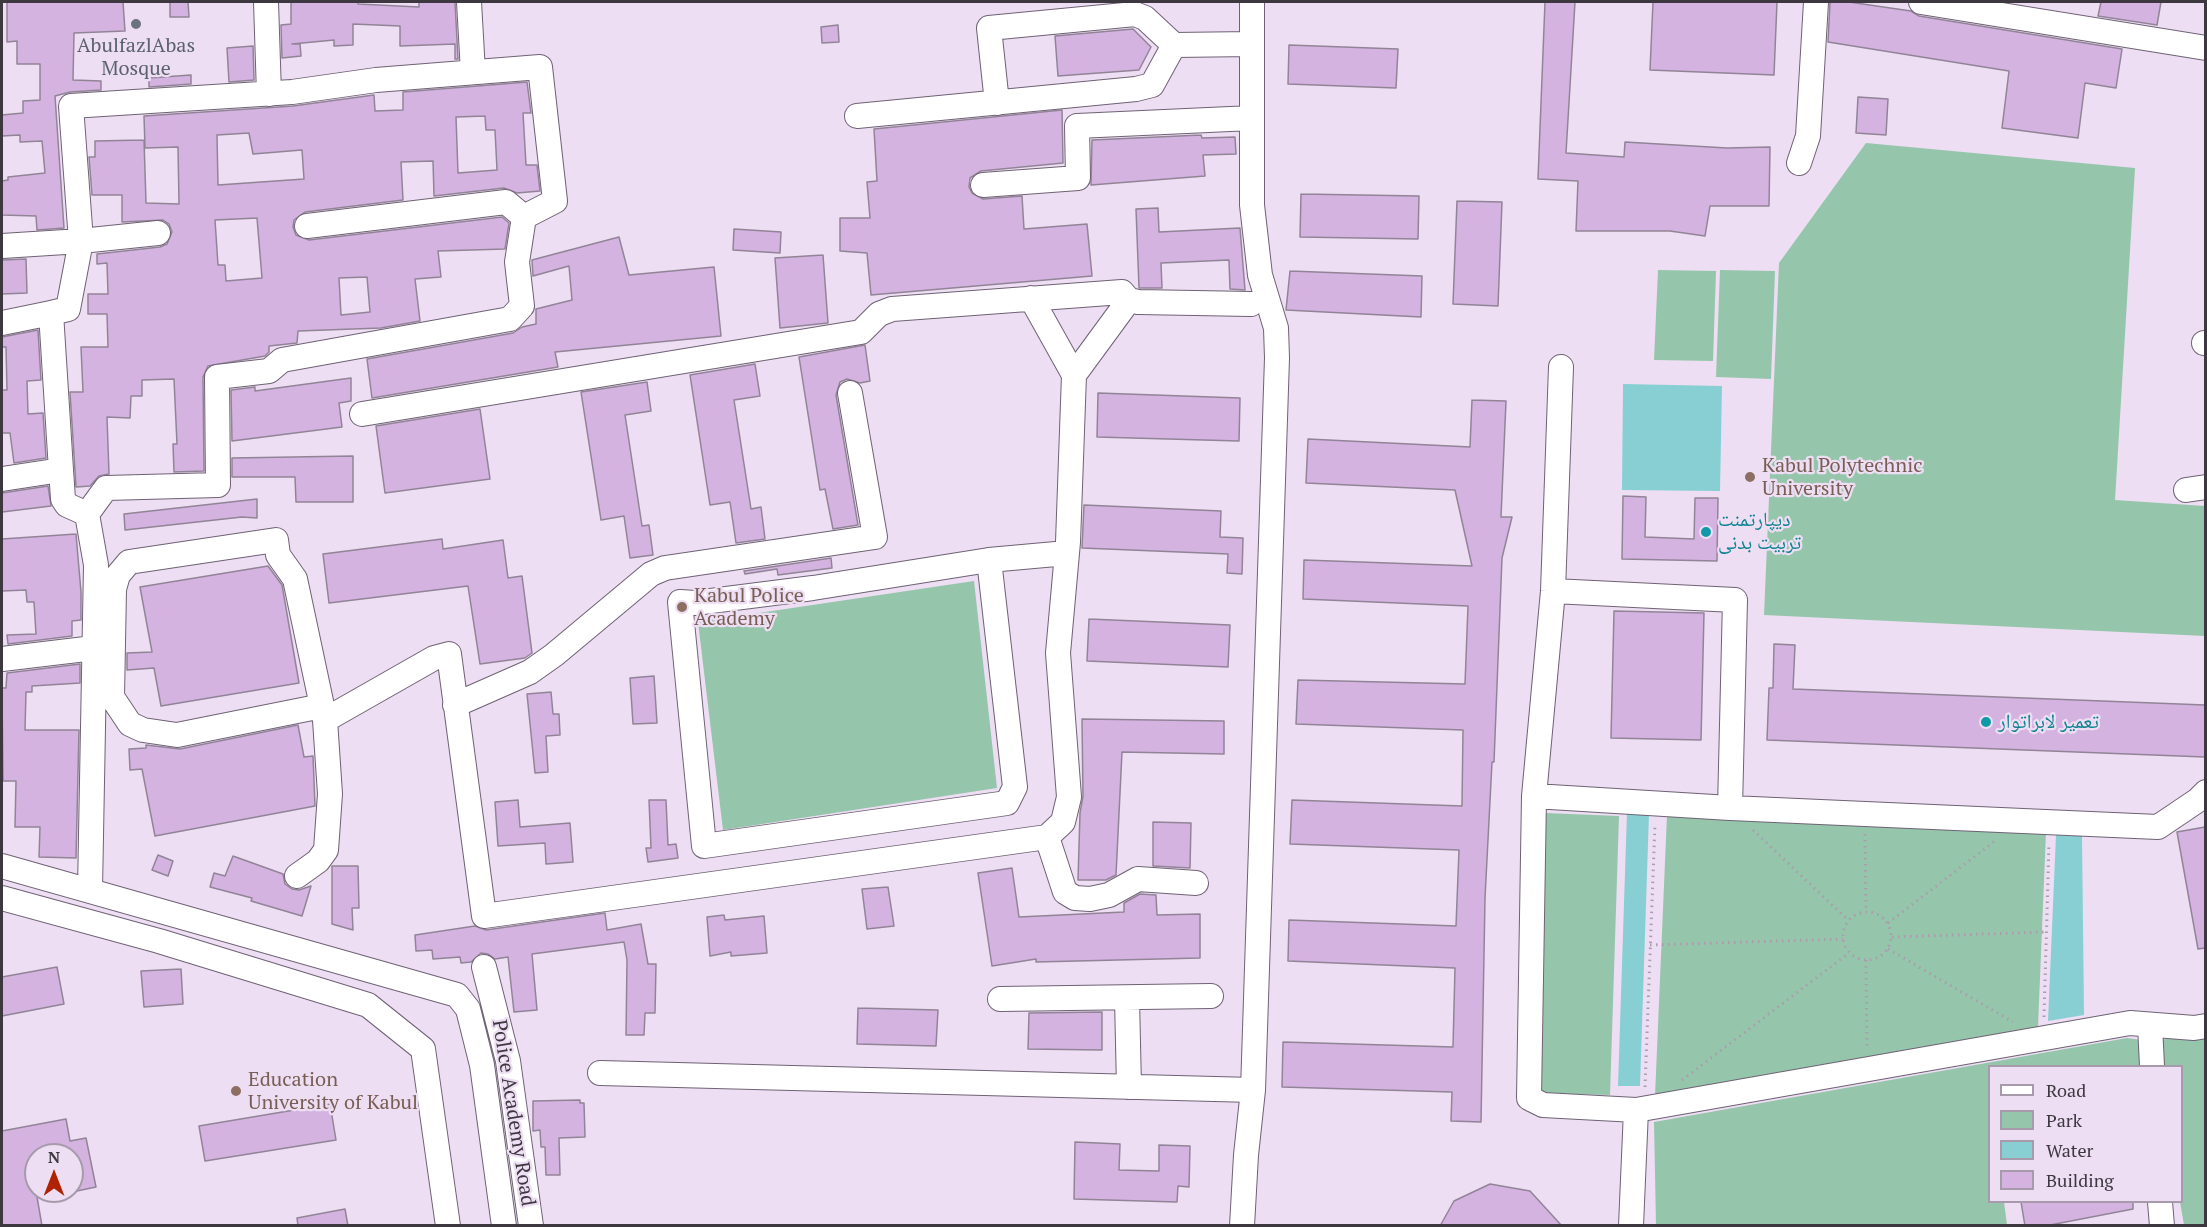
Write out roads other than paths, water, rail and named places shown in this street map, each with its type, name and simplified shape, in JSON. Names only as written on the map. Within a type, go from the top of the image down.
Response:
[{"type":"street","points":[[266,2],[269,94]]},
{"type":"street","points":[[469,2],[473,72]]},
{"type":"street","points":[[1242,1226],[1253,1090],[1277,358],[1276,328],[1260,275],[1255,229],[1252,2]]},
{"type":"street","points":[[1799,163],[1808,136],[1816,2]]},
{"type":"street","points":[[1921,2],[1983,7],[2205,48]]},
{"type":"street","points":[[997,103],[989,28],[1135,14],[1144,18],[1174,45],[1252,44]]},
{"type":"street","points":[[857,116],[1136,89],[1152,85],[1174,45]]},
{"type":"street","points":[[2,323],[68,309],[81,241],[71,106],[269,94],[376,80],[540,67],[555,201],[524,217],[520,231],[517,262],[522,306],[510,319],[282,360],[269,371],[217,377],[218,485],[106,488],[87,514],[96,566],[90,890]]},
{"type":"street","points":[[983,185],[1078,178],[1077,126],[1252,118]]},
{"type":"street","points":[[307,226],[506,202],[524,217]]},
{"type":"street","points":[[2,246],[158,233]]},
{"type":"street","points":[[362,414],[861,332],[879,314],[892,309],[1122,292],[1129,300],[1251,304]]},
{"type":"street","points":[[297,876],[318,861],[326,850],[330,794],[323,713],[295,579],[278,555],[276,540],[129,562],[118,575],[114,589],[112,697],[130,724],[142,730],[177,735],[323,713],[434,658],[448,654],[484,916],[1047,837],[1063,822],[1069,797],[1058,653],[1067,553],[1074,375],[1031,298]]},
{"type":"street","points":[[1074,375],[1129,300]]},
{"type":"street","points":[[51,314],[63,499],[67,505],[87,514]]},
{"type":"street","points":[[1561,367],[1553,591],[1534,796],[1529,1098],[1543,1105],[1640,1109],[2130,1023],[2205,1026]]},
{"type":"street","points":[[455,705],[530,672],[554,655],[651,574],[665,568],[874,537],[850,393]]},
{"type":"street","points":[[2,479],[61,470]]},
{"type":"street","points":[[989,560],[1015,788],[1007,803],[704,846],[680,602],[695,603],[813,588],[989,560],[1067,553]]},
{"type":"street","points":[[1553,591],[1735,600],[1730,808]]},
{"type":"street","points":[[2,659],[94,648]]},
{"type":"street","points":[[1534,796],[1865,815],[2158,827],[2198,800],[2205,792]]},
{"type":"street","points":[[1047,837],[1065,892],[1075,898],[1090,899],[1109,895],[1138,879],[1196,883]]},
{"type":"street","points":[[2,866],[457,995],[468,1010],[482,1065],[504,1226]]},
{"type":"street","points":[[2,898],[159,941],[368,1005],[423,1049],[448,1226]]},
{"type":"street","name":"Police Academy Road","points":[[484,967],[508,1061],[531,1226]]},
{"type":"street","points":[[1000,999],[1127,999],[1210,996]]},
{"type":"street","points":[[1127,999],[1129,1087]]},
{"type":"street","points":[[2150,1025],[2152,1065]]},
{"type":"street","points":[[600,1073],[1253,1090]]},
{"type":"street","points":[[1631,1226],[1640,1109]]},
{"type":"street","points":[[2160,1203],[2162,1226]]},
{"type":"water","points":[[1623,384],[1722,386],[1720,491],[1622,490]]},
{"type":"water","points":[[1627,812],[1649,813],[1640,1086],[1618,1086]]},
{"type":"water","points":[[2056,835],[2082,836],[2084,1015],[2048,1021]]},
{"type":"place","name":"AbulfazlAbas Mosque","points":[[136,24]]},
{"type":"place","name":"Kabul Polytechnic University","points":[[1750,477]]},
{"type":"place","name":"دیپارتمنت تربیت بدنی","points":[[1706,532]]},
{"type":"place","name":"Kabul Police Academy","points":[[682,607]]},
{"type":"place","name":"تعمیر لابراتوار","points":[[1986,722]]},
{"type":"place","name":"Education University of Kabul","points":[[236,1091]]}]
